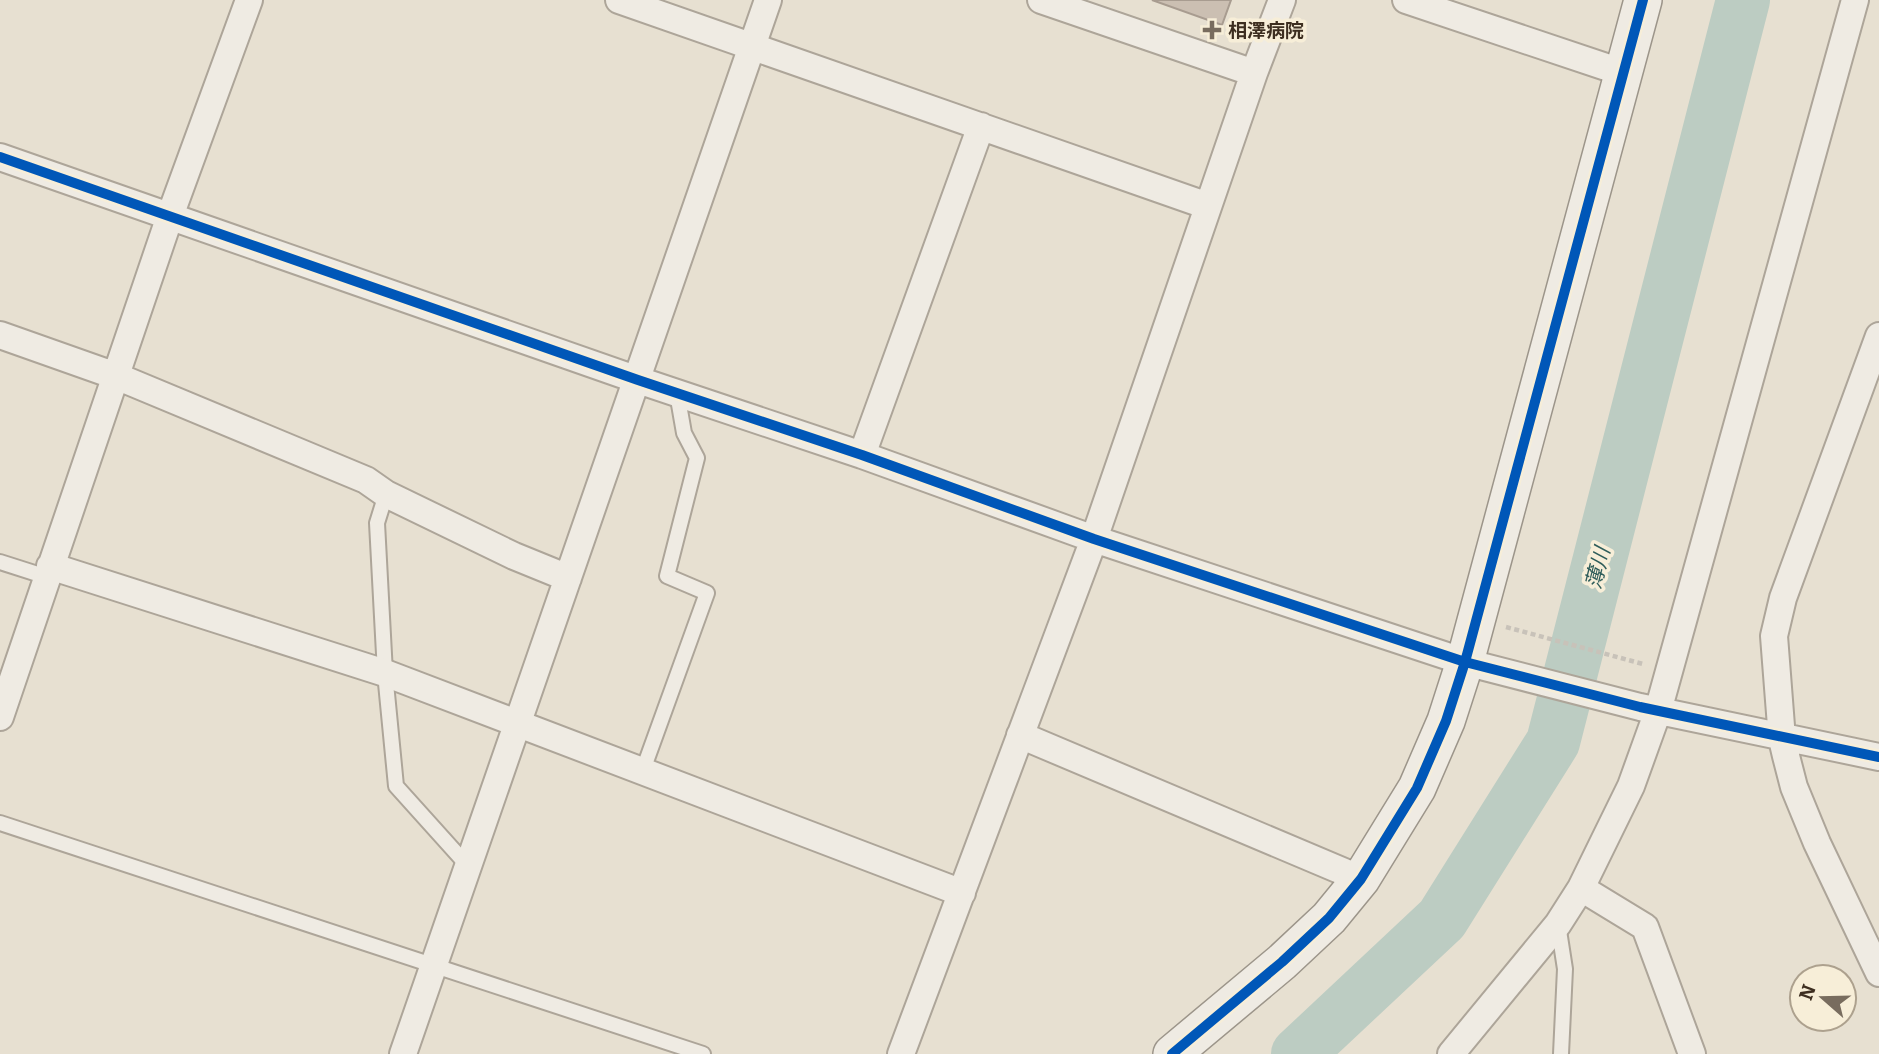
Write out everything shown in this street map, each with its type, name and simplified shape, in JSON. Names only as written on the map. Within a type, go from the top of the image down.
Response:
[{"type":"street","points":[[0,717],[170,216],[249,0]]},
{"type":"street","points":[[619,0],[1208,206]]},
{"type":"street","points":[[404,1054],[768,0]]},
{"type":"street","points":[[1041,0],[1254,74]]},
{"type":"street","points":[[901,1054],[1094,539],[1282,0]]},
{"type":"street","points":[[1406,0],[1624,72]]},
{"type":"street","points":[[1172,1054],[1282,962],[1329,918],[1361,879],[1417,788],[1446,721],[1478,666],[1643,0]]},
{"type":"street","points":[[1451,1054],[1558,924],[1581,888],[1631,786],[1649,709],[1855,0]]},
{"type":"street","points":[[862,455],[981,126]]},
{"type":"street","points":[[0,157],[638,380],[862,455],[1094,539],[1478,666],[1649,709],[1879,757]]},
{"type":"street","points":[[0,335],[116,376],[366,480],[386,494],[514,556],[568,578]]},
{"type":"street","points":[[1879,336],[1829,479],[1783,598],[1774,636],[1782,738],[1794,786],[1817,843],[1879,973]]},
{"type":"street","points":[[48,572],[385,673],[962,893]]},
{"type":"street","points":[[1020,735],[1361,879]]},
{"type":"street","points":[[1581,888],[1645,928],[1692,1054]]},
{"type":"lane","points":[[643,770],[707,593],[667,576],[697,458],[684,433],[677,393]]},
{"type":"lane","points":[[386,494],[377,523],[385,673],[396,786],[468,866]]},
{"type":"lane","points":[[0,562],[48,572]]},
{"type":"lane","points":[[0,823],[703,1054]]},
{"type":"lane","points":[[1558,924],[1565,969],[1561,1054]]},
{"type":"path","points":[[1498,625],[1654,667]]},
{"type":"building","points":[[1152,0],[1231,0],[1222,25]]},
{"type":"waterway","name":"薄川","points":[[1298,1054],[1442,919],[1553,742],[1743,0]]},
{"type":"cycle path","points":[[1172,1054],[1282,962],[1329,918],[1361,879],[1417,788],[1446,721],[1465,662],[1643,0]]},
{"type":"cycle path","points":[[0,157],[638,380],[862,455],[1094,539],[1465,662],[1640,707],[1879,757]]},
{"type":"place","name":"相澤病院","points":[[1212,30]]}]
